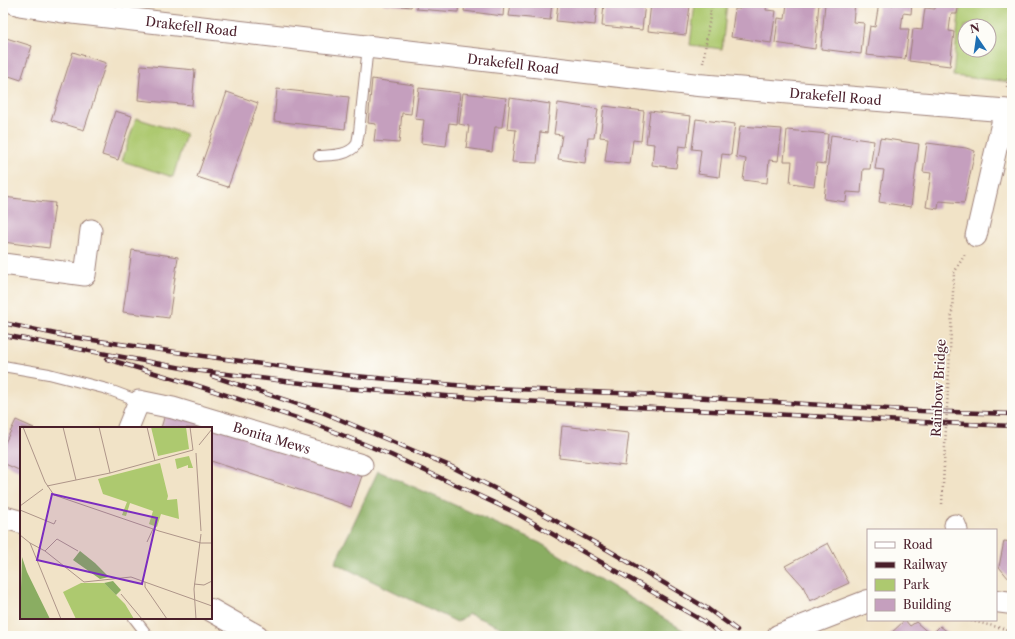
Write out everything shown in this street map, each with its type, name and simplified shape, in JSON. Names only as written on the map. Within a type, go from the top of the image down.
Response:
[{"type":"main road","name":"Drakefell Road","points":[[15,3],[60,11],[698,85],[1009,110]]},
{"type":"main road","points":[[3,516],[20,522]]},
{"type":"main road","points":[[778,636],[826,616],[867,601]]},
{"type":"main road","points":[[997,601],[1012,603]]},
{"type":"main road","points":[[212,611],[257,636]]},
{"type":"street","points":[[976,236],[1009,110]]},
{"type":"street","points":[[3,264],[85,275],[91,230]]},
{"type":"street","points":[[128,427],[139,401]]},
{"type":"street","name":"Bonita Mews","points":[[139,401],[173,408],[362,465]]},
{"type":"lane","points":[[319,156],[342,154],[350,150],[356,144],[359,132],[368,46]]},
{"type":"lane","points":[[3,366],[49,374],[107,389],[139,401]]},
{"type":"lane","points":[[135,619],[148,636]]},
{"type":"path","points":[[698,85],[705,54],[712,3]]},
{"type":"path","points":[[1009,110],[1012,44]]},
{"type":"path","name":"Rainbow Bridge","points":[[942,504],[954,273]]},
{"type":"path","points":[[971,621],[1002,628],[1012,634]]},
{"type":"green space","points":[[695,3],[727,3],[722,49],[690,45]]},
{"type":"green space","points":[[960,3],[1012,3],[1012,82],[953,76],[957,34],[957,58],[997,58],[997,18],[959,18]]},
{"type":"green space","points":[[136,118],[186,134],[173,177],[122,161]]},
{"type":"green space","points":[[378,471],[540,543],[693,636],[522,636],[469,614],[457,622],[335,563]]},
{"type":"building","points":[[383,3],[412,3],[411,7]]},
{"type":"building","points":[[417,3],[459,3],[458,12],[416,9]]},
{"type":"building","points":[[465,3],[504,3],[503,16],[464,11]]},
{"type":"building","points":[[511,3],[552,3],[550,20],[509,16]]},
{"type":"building","points":[[558,3],[597,3],[595,25],[556,21]]},
{"type":"building","points":[[604,3],[645,3],[642,30],[602,26]]},
{"type":"building","points":[[651,3],[683,3],[683,5],[690,6],[686,35],[648,31]]},
{"type":"building","points":[[740,3],[767,3],[766,10],[776,11],[771,43],[731,37],[735,9],[740,9]]},
{"type":"building","points":[[787,3],[819,3],[815,49],[775,43],[778,18],[785,19]]},
{"type":"building","points":[[825,3],[855,3],[853,22],[864,23],[861,54],[821,49]]},
{"type":"building","points":[[879,3],[893,5],[893,3],[912,3],[911,14],[903,13],[901,29],[909,29],[905,59],[866,55],[870,26],[875,27]]},
{"type":"building","points":[[936,3],[959,3],[957,14],[951,14],[949,31],[954,32],[950,66],[909,61],[913,29],[922,30],[925,8],[935,9]]},
{"type":"building","points":[[3,37],[32,46],[21,80],[3,74]]},
{"type":"building","points":[[73,52],[106,63],[84,130],[51,120]]},
{"type":"building","points":[[141,65],[195,70],[192,105],[138,100]]},
{"type":"building","points":[[372,79],[414,85],[411,114],[402,113],[399,143],[374,141],[376,124],[368,123]]},
{"type":"building","points":[[419,88],[460,93],[457,124],[449,123],[446,146],[421,143],[424,120],[415,119]]},
{"type":"building","points":[[277,89],[349,97],[345,129],[274,121]]},
{"type":"building","points":[[227,92],[258,103],[228,187],[197,177]]},
{"type":"building","points":[[463,93],[506,98],[502,127],[495,127],[492,152],[466,148],[469,126],[459,124]]},
{"type":"building","points":[[510,98],[550,104],[547,133],[540,132],[537,163],[512,162],[516,130],[507,129]]},
{"type":"building","points":[[558,103],[598,109],[594,138],[588,138],[585,163],[558,159],[562,135],[554,134]]},
{"type":"building","points":[[604,106],[644,111],[641,141],[633,140],[630,164],[605,161],[608,138],[600,137]]},
{"type":"building","points":[[115,111],[132,116],[118,160],[102,155]]},
{"type":"building","points":[[650,111],[691,116],[687,147],[679,146],[676,168],[652,165],[654,144],[646,143]]},
{"type":"building","points":[[696,119],[735,124],[731,155],[722,154],[719,177],[698,174],[701,150],[692,149]]},
{"type":"building","points":[[740,126],[782,129],[778,161],[769,160],[767,183],[743,180],[746,159],[736,157]]},
{"type":"building","points":[[787,130],[828,134],[825,164],[817,163],[814,186],[790,183],[792,161],[784,161]]},
{"type":"building","points":[[831,135],[874,141],[870,169],[863,169],[861,193],[847,192],[846,202],[824,199]]},
{"type":"building","points":[[880,138],[919,144],[911,207],[879,202],[884,170],[875,169]]},
{"type":"building","points":[[927,143],[966,148],[975,151],[964,203],[939,201],[938,209],[926,207],[931,173],[923,172]]},
{"type":"building","points":[[3,197],[55,203],[49,248],[3,242]]},
{"type":"building","points":[[132,250],[178,257],[169,318],[123,312]]},
{"type":"building","points":[[167,408],[363,473],[351,507],[212,461],[212,427],[161,427]]},
{"type":"building","points":[[16,420],[32,427],[20,427],[20,471],[3,463],[3,447]]},
{"type":"building","points":[[562,426],[629,433],[625,466],[559,458]]},
{"type":"building","points":[[1004,541],[1012,542],[1012,579],[1009,579],[999,567]]},
{"type":"building","points":[[828,543],[849,583],[810,601],[803,586],[785,566]]},
{"type":"building","points":[[904,621],[906,621],[910,626],[916,622],[931,635],[940,626],[953,636],[888,636]]},
{"type":"railway","points":[[3,323],[70,337]]},
{"type":"railway","points":[[3,335],[193,370],[344,388],[485,399],[1012,426]]},
{"type":"railway","points":[[65,336],[344,375],[488,388],[641,394],[921,411],[1012,414]]},
{"type":"railway","points":[[107,359],[192,384],[315,424],[391,455],[516,513],[703,621],[723,636]]},
{"type":"railway","points":[[212,376],[322,412],[450,466],[520,501],[608,550],[708,609],[737,630]]}]
